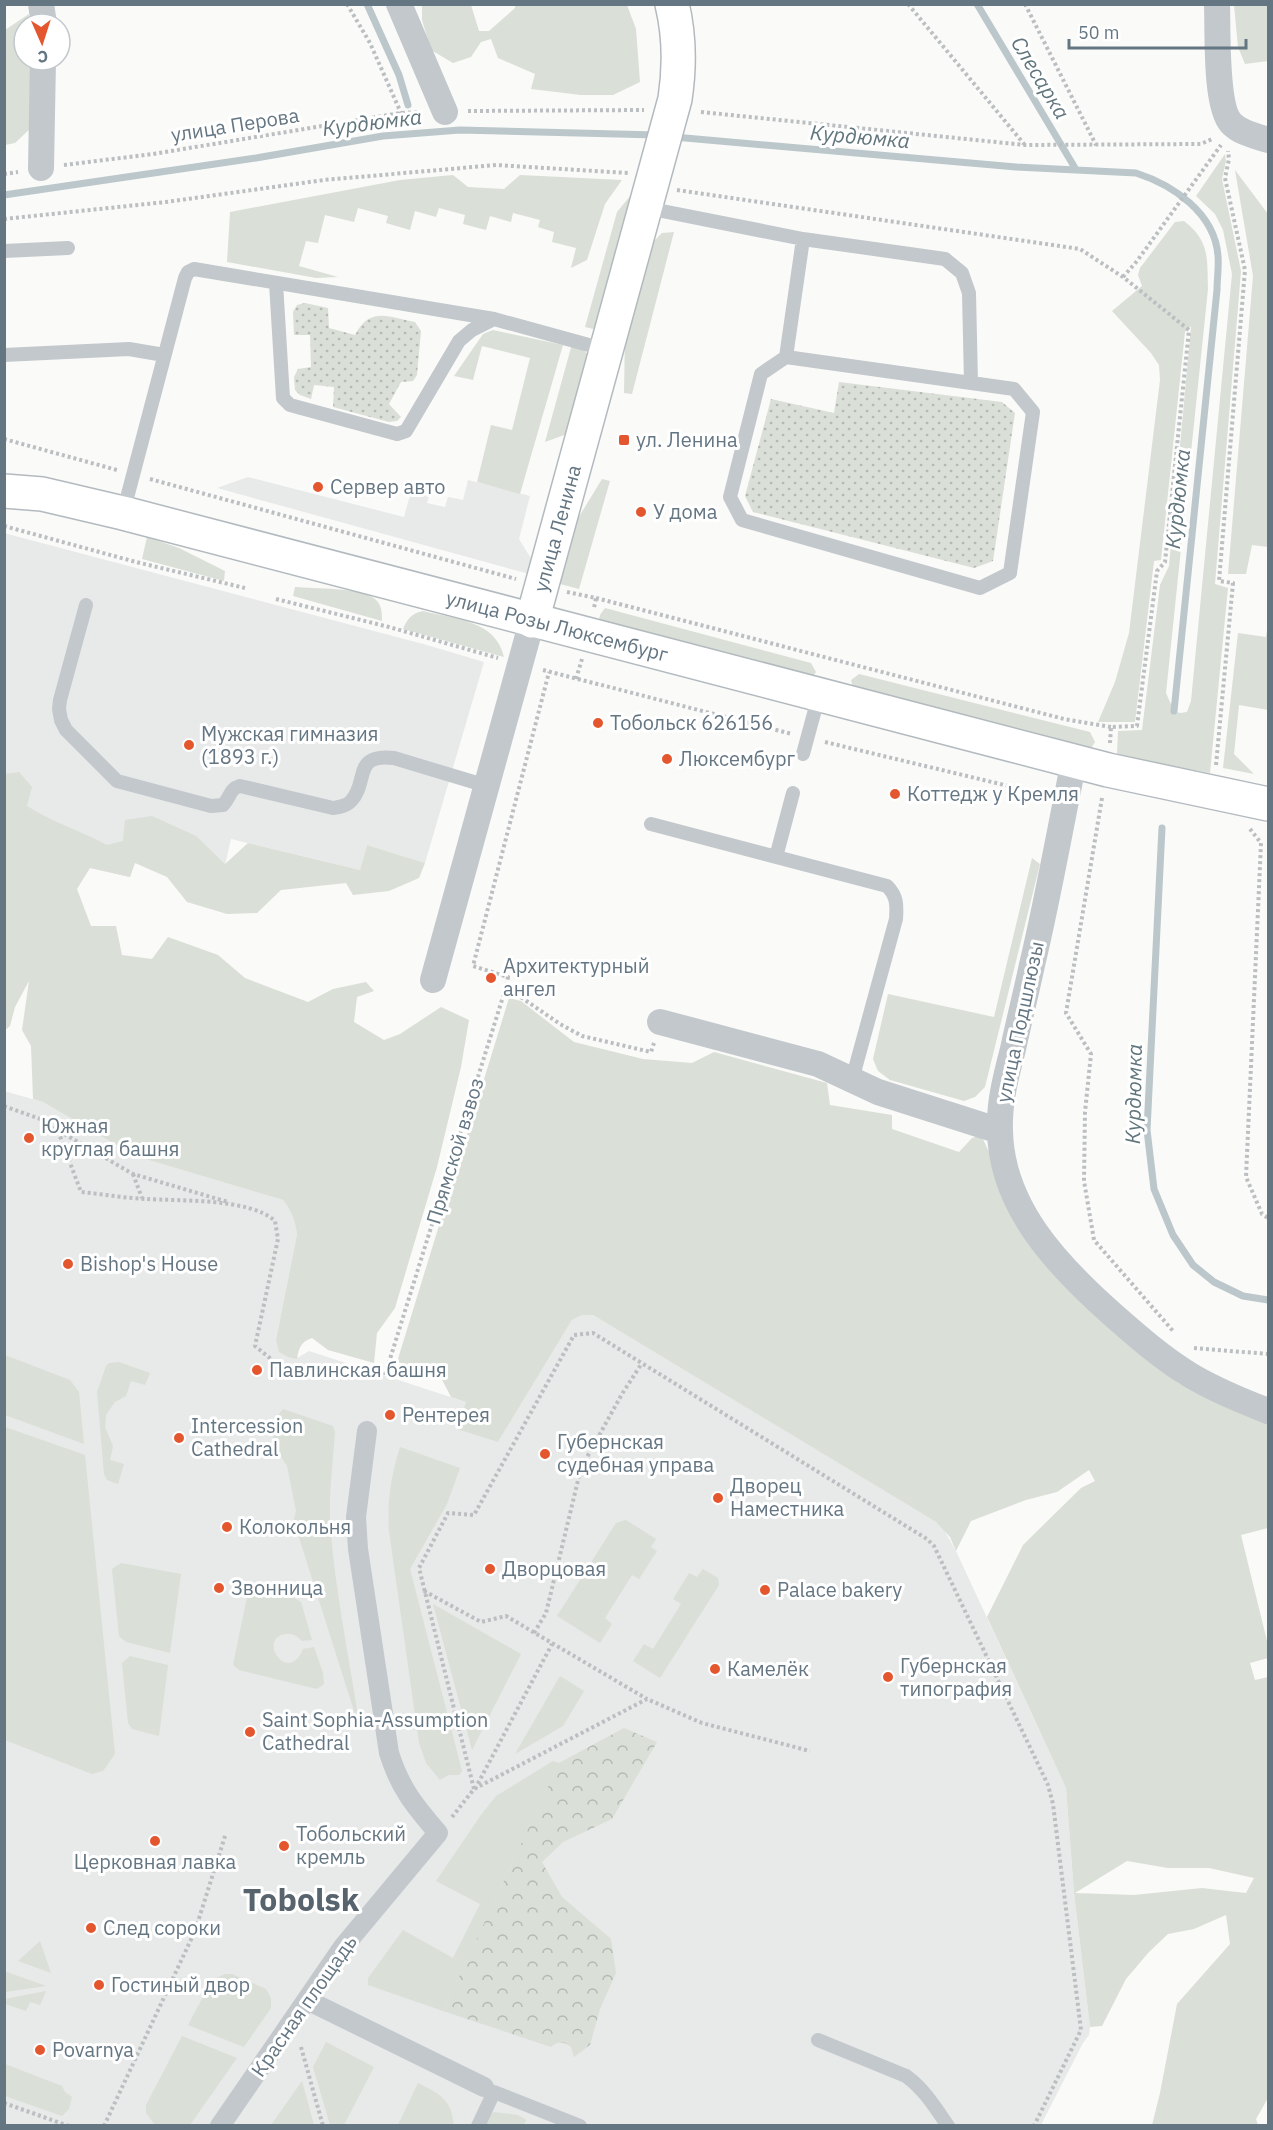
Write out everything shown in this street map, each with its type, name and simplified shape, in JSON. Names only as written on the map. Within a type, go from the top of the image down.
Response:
[{"type":"main road","points":[[672,4],[680,52],[673,107]]},
{"type":"main road","name":"улица Ленина","points":[[532,621],[673,107]]},
{"type":"main road","name":"улица Розы Люксембург","points":[[4,490],[42,494],[123,513],[1107,771],[1257,801]]},
{"type":"street","points":[[399,4],[445,112]]},
{"type":"street","points":[[1217,4],[1221,97],[1225,113],[1231,123],[1243,132],[1269,140]]},
{"type":"street","points":[[41,168],[43,72]]},
{"type":"street","name":"улица Ленина","points":[[433,980],[532,621]]},
{"type":"street","name":"улица Подшлюзы","points":[[1074,761],[1040,934],[1003,1090],[1000,1131],[1009,1177],[1020,1207],[1041,1241],[1064,1269],[1098,1302],[1156,1352],[1191,1376],[1220,1392],[1269,1411]]},
{"type":"street","points":[[660,1022],[818,1064],[878,1092],[1000,1131]]},
{"type":"street","points":[[367,1431],[356,1517],[358,1549],[389,1753],[396,1777],[411,1801],[438,1833]]},
{"type":"street","name":"Красная площадь","points":[[220,2126],[344,1947],[438,1833]]},
{"type":"street","points":[[307,2000],[489,2090]]},
{"type":"lane","points":[[650,195],[803,239],[945,259],[962,273],[969,293],[971,383]]},
{"type":"lane","points":[[786,357],[803,239]]},
{"type":"lane","points":[[4,251],[68,248]]},
{"type":"lane","points":[[123,513],[188,272],[194,268],[494,319],[607,350]]},
{"type":"lane","points":[[276,283],[283,398],[290,405],[397,434],[405,431],[459,341],[472,330],[494,319]]},
{"type":"lane","points":[[4,355],[129,349],[164,355]]},
{"type":"lane","points":[[786,357],[971,383],[1014,389],[1033,412],[1010,573],[980,588],[742,520],[729,497],[761,374],[786,357]]},
{"type":"lane","points":[[86,605],[62,690],[59,710],[66,730],[117,781],[211,806],[223,805],[230,792],[240,786],[333,808],[345,806],[351,801],[363,769],[371,761],[381,756],[487,786]]},
{"type":"lane","points":[[803,754],[819,695]]},
{"type":"lane","points":[[776,857],[793,793]]},
{"type":"lane","points":[[651,824],[887,886],[894,893],[897,904],[896,919],[852,1080]]},
{"type":"lane","points":[[818,2040],[906,2076],[918,2084],[948,2126]]},
{"type":"lane","points":[[478,2126],[489,2090],[552,2120],[580,2126]]},
{"type":"path","points":[[347,4],[370,43],[401,113]]},
{"type":"path","points":[[908,4],[1025,145]]},
{"type":"path","points":[[1025,4],[1096,146]]},
{"type":"path","name":"улица Перова","points":[[4,174],[153,154],[401,113],[673,107],[1025,145],[1201,144],[1216,136]]},
{"type":"path","points":[[1216,768],[1233,583],[1219,581],[1245,270],[1225,178],[1230,159],[1226,141]]},
{"type":"path","points":[[1123,277],[1221,146]]},
{"type":"path","points":[[4,219],[166,202],[324,180],[496,165],[635,173],[650,195],[676,190],[1080,249],[1123,277],[1189,330],[1165,562],[1157,571],[1137,726],[1111,727],[1064,719],[596,598]]},
{"type":"path","points":[[4,439],[541,586]]},
{"type":"path","points":[[4,526],[136,562],[245,588]]},
{"type":"path","points":[[276,599],[389,627],[549,672],[1066,800]]},
{"type":"path","points":[[549,672],[473,966],[508,977],[506,987],[560,1024],[582,1036],[651,1052],[660,1022]]},
{"type":"path","points":[[1111,727],[1107,771],[1066,1013],[1091,1054],[1085,1112],[1084,1181],[1094,1240],[1179,1338]]},
{"type":"path","points":[[1261,843],[1246,1177],[1262,1214],[1269,1218]]},
{"type":"path","name":"Прямской взвоз","points":[[385,1375],[506,987]]},
{"type":"path","points":[[4,1106],[43,1120],[133,1174],[268,1214],[278,1228],[278,1239],[255,1346],[282,1368]]},
{"type":"path","points":[[58,1131],[81,1192],[142,1199],[235,1204]]},
{"type":"path","points":[[133,1174],[142,1199]]},
{"type":"path","points":[[474,1789],[419,1569],[448,1513],[474,1515],[574,1335],[593,1333],[927,1539],[939,1554],[1048,1785],[1053,1804],[1081,2030],[1034,2126]]},
{"type":"path","points":[[1187,1347],[1269,1354]]},
{"type":"path","points":[[534,1634],[546,1613],[581,1468],[642,1363]]},
{"type":"path","points":[[424,1592],[481,1622],[506,1616],[648,1699],[702,1723],[810,1751]]},
{"type":"path","points":[[438,1833],[474,1789],[552,1644]]},
{"type":"path","points":[[474,1789],[648,1699]]},
{"type":"path","points":[[104,2126],[195,1931],[226,1833]]},
{"type":"path","points":[[293,2020],[323,2126]]},
{"type":"path","points":[[4,2103],[69,2126]]},
{"type":"shaded area","points":[[248,477],[404,517],[412,488],[430,493],[427,503],[445,507],[448,497],[463,500],[468,480],[530,496],[519,539],[537,568],[529,574],[217,488]]},
{"type":"shaded area","points":[[4,533],[484,662],[425,863],[367,845],[360,870],[231,839],[225,865],[141,842],[130,877],[5,848]]},
{"type":"shaded area","points":[[4,1091],[43,1102],[135,1156],[283,1200],[291,1209],[297,1234],[276,1340],[288,1357],[297,1358],[309,1351],[466,1402],[498,1442],[572,1320],[582,1315],[593,1315],[943,1528],[956,1551],[1066,1788],[1074,1893],[1090,2027],[1089,2035],[1041,2125],[5,2125]]},
{"type":"green space","points":[[422,5],[471,5],[479,31],[489,31],[515,8],[515,5],[627,5],[636,29],[640,82],[613,95],[581,95],[531,89],[535,74],[498,58],[491,39],[481,42],[471,57],[453,63],[431,50],[422,20]]},
{"type":"green space","points":[[1234,5],[1268,5],[1268,61],[1245,64],[1238,47]]},
{"type":"green space","points":[[12,25],[12,72],[31,72],[32,127],[15,143],[5,145],[5,30]]},
{"type":"green space","points":[[1225,154],[1226,161],[1222,179],[1241,271],[1215,584],[1228,588],[1210,773],[1117,755],[1118,731],[1142,730],[1160,585],[1169,566],[1191,326],[1185,332],[1161,560],[1154,561],[1135,722],[1098,722],[1115,682],[1129,633],[1160,380],[1159,365],[1151,353],[1112,311],[1142,286],[1138,275],[1140,268],[1175,222],[1184,221],[1203,243],[1207,260],[1208,289],[1166,693],[1174,711],[1180,713],[1187,712],[1191,701],[1232,274],[1223,230],[1215,214],[1196,196]]},
{"type":"green space","points":[[1235,170],[1268,214],[1268,547],[1252,545],[1246,574],[1228,574],[1253,276]]},
{"type":"green space","points":[[453,175],[468,187],[504,189],[520,175],[622,180],[605,204],[587,260],[571,268],[576,248],[552,242],[554,232],[538,227],[540,220],[513,213],[511,222],[490,216],[486,230],[463,224],[465,215],[439,208],[436,217],[415,211],[410,230],[386,223],[388,216],[358,208],[354,222],[325,215],[318,243],[306,241],[299,266],[338,277],[316,278],[227,262],[230,212],[400,180]]},
{"type":"green space","points":[[636,189],[606,317],[593,329],[585,327],[617,212]]},
{"type":"green space","points":[[674,232],[632,394],[624,393],[625,337],[653,242],[662,233]]},
{"type":"green space","points":[[305,303],[328,308],[329,328],[355,335],[367,320],[373,317],[388,316],[415,322],[421,331],[417,375],[413,381],[401,382],[389,404],[401,417],[397,421],[389,422],[333,407],[334,387],[314,385],[311,399],[300,395],[295,390],[294,377],[298,369],[311,367],[310,335],[294,335],[293,312],[297,305]]},
{"type":"green space","points":[[493,330],[563,345],[520,494],[477,482],[491,425],[512,430],[530,358],[482,346],[473,380],[454,376],[483,334]]},
{"type":"green space","points":[[572,344],[581,347],[589,356],[567,434],[545,442]]},
{"type":"green space","points":[[839,382],[1002,402],[1015,413],[993,561],[974,568],[753,512],[745,496],[771,399],[834,413]]},
{"type":"green space","points":[[602,479],[610,481],[579,589],[560,584],[577,520]]},
{"type":"green space","points":[[147,537],[179,548],[225,571],[224,581],[142,559]]},
{"type":"green space","points":[[295,587],[349,590],[368,595],[379,604],[382,621],[293,596]]},
{"type":"green space","points":[[605,608],[811,663],[816,672],[807,684],[598,624]]},
{"type":"green space","points":[[423,611],[460,619],[483,628],[492,635],[504,657],[403,629],[410,617]]},
{"type":"green space","points":[[1268,623],[1268,710],[1239,705],[1234,754],[1254,774],[1223,768],[1238,633],[1266,637]]},
{"type":"green space","points":[[859,674],[1090,732],[1095,742],[1087,755],[855,697],[851,680]]},
{"type":"green space","points":[[19,772],[32,787],[27,806],[107,845],[123,841],[125,820],[152,816],[196,836],[225,864],[248,843],[360,870],[367,845],[425,863],[419,878],[389,891],[353,895],[346,883],[281,890],[257,913],[227,914],[187,902],[167,877],[135,863],[130,877],[90,868],[77,889],[91,926],[116,926],[122,955],[152,959],[168,937],[218,955],[245,978],[308,1002],[333,989],[366,982],[374,991],[357,997],[354,1022],[384,1040],[400,1034],[441,1007],[469,1020],[461,1067],[437,1167],[395,1308],[377,1333],[374,1363],[328,1350],[312,1338],[301,1346],[297,1359],[279,1352],[276,1340],[297,1234],[293,1216],[283,1200],[135,1156],[43,1102],[33,1099],[31,1046],[22,1030],[29,981],[15,1007],[10,1026],[4,1031],[5,774]]},
{"type":"green space","points":[[1032,858],[1040,864],[985,1087],[975,1097],[964,1101],[890,1080],[878,1071],[873,1059],[888,994],[994,1017]]},
{"type":"green space","points":[[509,998],[521,1001],[574,1042],[643,1059],[692,1063],[714,1052],[827,1083],[830,1105],[892,1115],[892,1129],[959,1152],[972,1138],[981,1135],[1031,1240],[1124,1340],[1178,1383],[1268,1422],[1268,1528],[1241,1535],[1268,1645],[1268,1658],[1250,1663],[1255,1680],[1268,1677],[1268,2098],[1256,2119],[1258,2125],[1152,2125],[1177,2004],[1230,1944],[1226,1915],[1194,1929],[1168,1934],[1126,1979],[1102,2026],[1090,2027],[1074,1893],[1066,1788],[987,1617],[1023,1545],[1081,1488],[1095,1481],[1089,1470],[1057,1492],[1026,1500],[971,1521],[956,1551],[950,1537],[936,1522],[593,1315],[582,1315],[572,1320],[498,1442],[457,1429],[466,1402],[451,1397],[438,1372],[397,1362]],"holes":[[[1127,1861],[1168,1868],[1209,1868],[1254,1878],[1246,1893],[1202,1888],[1134,1895],[1075,1893]]]},
{"type":"green space","points":[[5,1355],[70,1380],[79,1392],[84,1444],[5,1415]]},
{"type":"green space","points":[[119,1362],[150,1373],[145,1385],[131,1381],[126,1396],[115,1402],[106,1415],[105,1427],[113,1446],[110,1460],[124,1464],[118,1484],[107,1480],[104,1474],[97,1392],[106,1366],[109,1363]]},
{"type":"green space","points":[[283,1409],[333,1426],[335,1432],[330,1520],[338,1593],[358,1716],[355,1714],[295,1525],[296,1511],[287,1466],[273,1444],[278,1415]]},
{"type":"green space","points":[[5,1427],[85,1455],[115,1754],[103,1771],[92,1774],[5,1740]]},
{"type":"green space","points":[[400,1447],[460,1468],[447,1504],[410,1569],[462,1771],[459,1775],[449,1775],[440,1780],[426,1763],[419,1743],[389,1531],[390,1489]]},
{"type":"green space","points":[[626,1520],[656,1539],[651,1547],[657,1551],[639,1579],[632,1575],[605,1618],[612,1624],[600,1643],[557,1616],[616,1523]]},
{"type":"green space","points":[[121,1563],[181,1574],[170,1653],[126,1642],[119,1636],[112,1569]]},
{"type":"green space","points":[[703,1569],[718,1578],[719,1585],[660,1678],[633,1661],[644,1644],[653,1649],[681,1604],[673,1599],[689,1573],[697,1577]]},
{"type":"green space","points":[[255,1588],[291,1596],[301,1602],[312,1640],[302,1641],[295,1635],[286,1634],[278,1637],[274,1643],[274,1650],[283,1662],[290,1663],[297,1659],[303,1649],[314,1647],[323,1673],[324,1684],[317,1689],[239,1670],[233,1665],[248,1592]]},
{"type":"green space","points":[[433,1604],[521,1654],[472,1750]]},
{"type":"green space","points":[[130,1656],[168,1665],[159,1736],[132,1729],[128,1723],[122,1663]]},
{"type":"green space","points":[[560,1676],[584,1691],[563,1726],[515,1754]]},
{"type":"green space","points":[[624,1728],[657,1742],[612,1819],[563,1842],[542,1862],[562,1897],[611,1939],[616,1973],[600,2009],[590,2045],[574,2057],[571,2047],[566,2044],[558,2043],[551,2047],[443,2011],[559,1763]]},
{"type":"green space","points":[[553,1761],[559,1763],[443,2011],[368,1985],[368,1978],[403,1930],[453,1958],[480,1904],[436,1881],[496,1796]]},
{"type":"green space","points":[[40,1941],[51,1973],[18,1961]]},
{"type":"green space","points":[[7,1972],[46,1986],[5,1992]]},
{"type":"green space","points":[[225,1974],[232,1974],[266,1989],[271,1998],[271,2008],[244,2047],[188,2025],[212,1980]]},
{"type":"green space","points":[[46,1991],[40,2005],[30,2002],[26,2011],[5,2004],[5,1999]]},
{"type":"green space","points":[[182,2036],[237,2058],[190,2125],[155,2125],[146,2113],[146,2105]]},
{"type":"green space","points":[[326,2042],[374,2067],[344,2125],[330,2125],[313,2067]]},
{"type":"green space","points":[[5,2064],[62,2086],[65,2092],[72,2097],[69,2109],[62,2116],[5,2096]]},
{"type":"green space","points":[[302,2081],[314,2125],[271,2125]]},
{"type":"green space","points":[[418,2083],[443,2098],[450,2109],[454,2125],[398,2125]]},
{"type":"green space","points":[[494,2112],[518,2115],[526,2120],[524,2125],[482,2126],[486,2117]]},
{"type":"waterway","points":[[367,4],[399,75],[408,105]]},
{"type":"waterway","name":"Слесарка","points":[[977,4],[1075,168]]},
{"type":"waterway","name":"Курдюмка","points":[[4,195],[256,158],[383,136],[460,130],[657,135]]},
{"type":"waterway","name":"Курдюмка","points":[[674,137],[1016,167],[1136,173],[1177,193],[1200,214],[1215,241],[1218,260],[1217,290],[1174,711]]},
{"type":"waterway","name":"Курдюмка","points":[[1162,828],[1147,1130],[1154,1189],[1173,1235],[1193,1265],[1214,1282],[1243,1296],[1268,1300]]},
{"type":"place","name":"ул. Ленина","points":[[624,440]]},
{"type":"place","name":"Сервер авто","points":[[318,487]]},
{"type":"place","name":"У дома","points":[[641,512]]},
{"type":"place","name":"Тобольск 626156","points":[[598,723]]},
{"type":"place","name":"Мужская гимназия (1893 г.)","points":[[189,745]]},
{"type":"place","name":"Люксембург","points":[[667,759]]},
{"type":"place","name":"Коттедж у Кремля","points":[[895,794]]},
{"type":"place","name":"Архитектурный ангел","points":[[491,978]]},
{"type":"place","name":"Южная круглая башня","points":[[29,1138]]},
{"type":"place","name":"Bishop's House","points":[[68,1264]]},
{"type":"place","name":"Павлинская башня","points":[[257,1370]]},
{"type":"place","name":"Рентерея","points":[[390,1415]]},
{"type":"place","name":"Intercession Cathedral","points":[[179,1438]]},
{"type":"place","name":"Губернская судебная управа","points":[[545,1454]]},
{"type":"place","name":"Дворец Наместника","points":[[718,1498]]},
{"type":"place","name":"Колокольня","points":[[227,1527]]},
{"type":"place","name":"Дворцовая","points":[[490,1569]]},
{"type":"place","name":"Звонница","points":[[219,1588]]},
{"type":"place","name":"Palace bakery","points":[[765,1590]]},
{"type":"place","name":"Камелёк","points":[[715,1669]]},
{"type":"place","name":"Губернская типография","points":[[888,1677]]},
{"type":"place","name":"Saint Sophia-Assumption Cathedral","points":[[250,1732]]},
{"type":"place","name":"Церковная лавка","points":[[155,1841]]},
{"type":"place","name":"Тобольский кремль","points":[[284,1846]]},
{"type":"place","name":"След сороки","points":[[91,1928]]},
{"type":"place","name":"Гостиный двор","points":[[99,1985]]},
{"type":"place","name":"Povarnya","points":[[40,2050]]},
{"type":"district","name":"Tobolsk","points":[[301,1900]]}]
